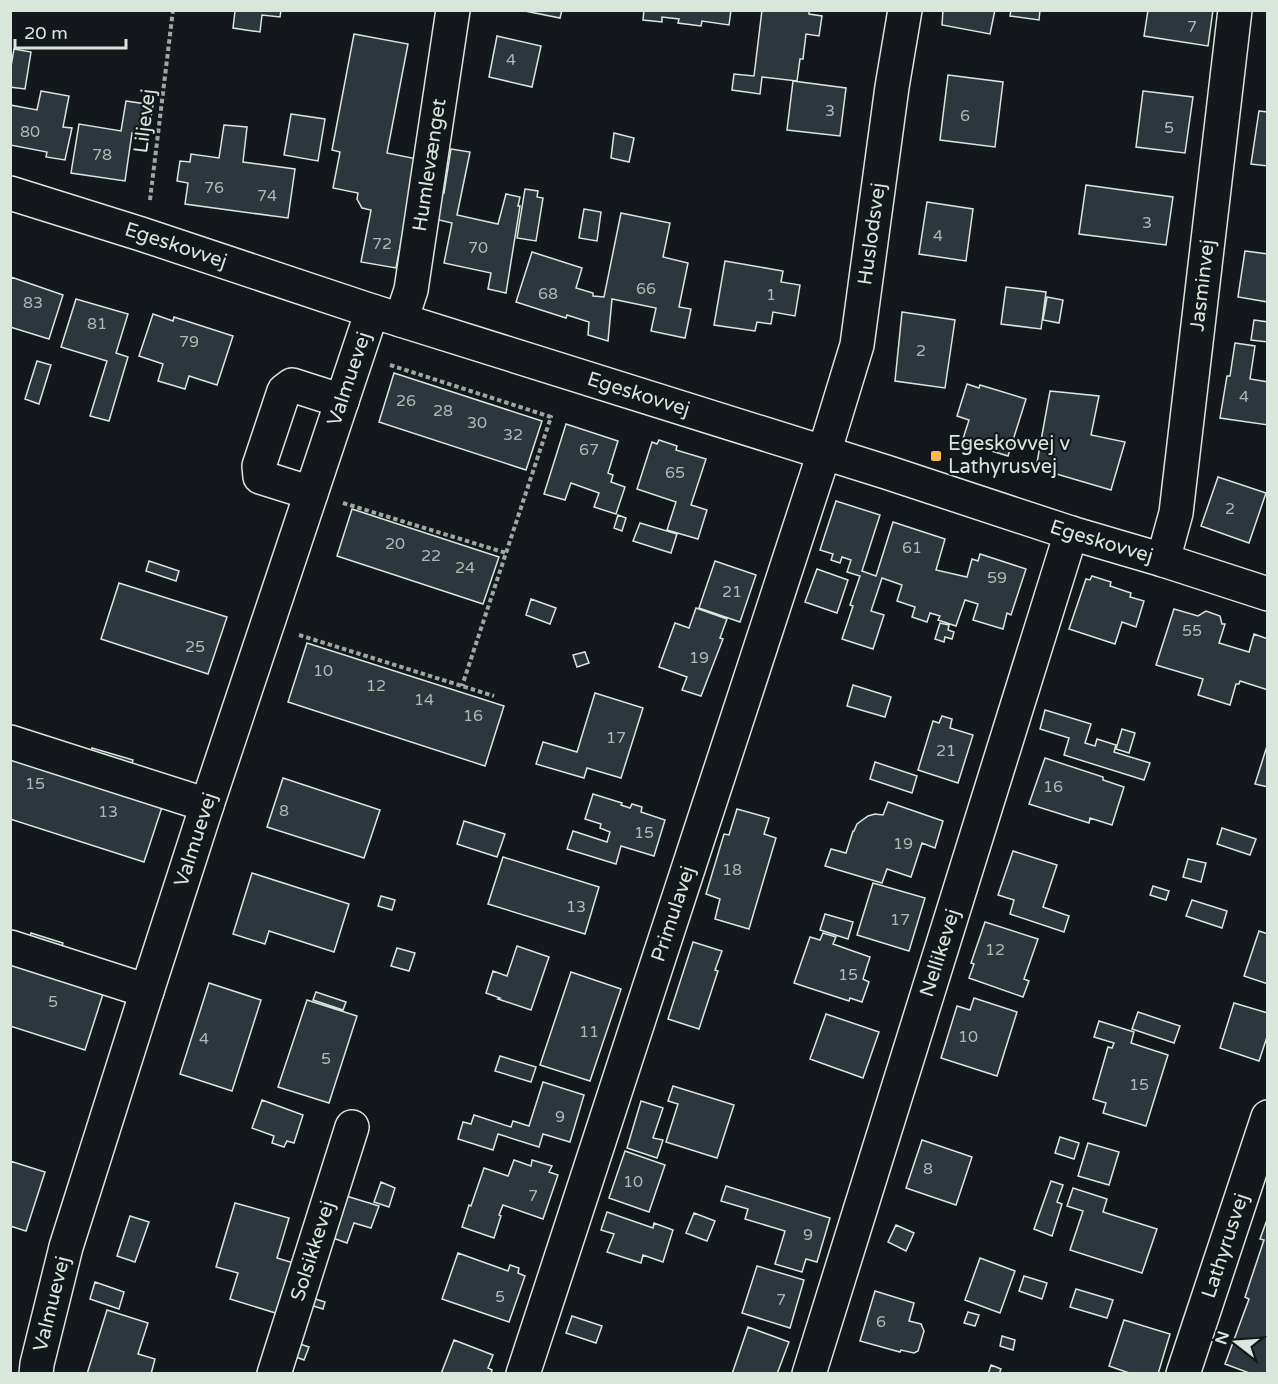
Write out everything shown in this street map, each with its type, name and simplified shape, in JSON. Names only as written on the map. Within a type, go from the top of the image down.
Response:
[{"type":"street","name":"Humlevænget","points":[[387,315],[411,290],[453,10]]},
{"type":"street","name":"Huslodsvej","points":[[824,453],[857,345],[904,10]]},
{"type":"street","name":"Jasminvej","points":[[1163,560],[1176,513],[1235,10]]},
{"type":"street","name":"Egeskovvej","points":[[10,193],[1268,594]]},
{"type":"street","name":"Valmuevej","points":[[36,1374],[66,1247],[207,805],[358,354],[387,315]]},
{"type":"street","points":[[311,493],[260,477],[259,466],[284,391],[292,386],[342,401]]},
{"type":"street","name":"Primulavej","points":[[523,1374],[824,453]]},
{"type":"street","name":"Nellikevej","points":[[808,1374],[1071,533]]},
{"type":"street","points":[[10,742],[207,805]]},
{"type":"street","points":[[10,947],[147,991]]},
{"type":"street","name":"Lathyrusvej","points":[[1183,1374],[1268,1117]]},
{"type":"street","name":"Solsikkevej","points":[[274,1374],[352,1127]]},
{"type":"path","name":"Liljevej","points":[[141,234],[150,206],[172,10]]},
{"type":"path","points":[[358,354],[551,417],[462,686]]},
{"type":"path","points":[[311,493],[506,553]]},
{"type":"path","points":[[267,624],[494,696]]},
{"type":"building","points":[[231,10],[281,10],[280,17],[262,15],[260,32],[233,28],[235,11]]},
{"type":"building","points":[[520,10],[562,10],[560,18]]},
{"type":"building","points":[[644,10],[731,10],[729,25],[702,21],[701,26],[678,23],[679,19],[662,17],[662,22],[643,20]]},
{"type":"building","points":[[762,10],[809,10],[809,14],[822,16],[819,36],[806,34],[797,81],[762,77],[760,94],[732,90],[734,74],[754,76]]},
{"type":"building","points":[[943,10],[995,10],[990,34],[942,25]]},
{"type":"building","points":[[1011,10],[1040,10],[1039,20],[1010,16]]},
{"type":"building","points":[[1148,10],[1213,10],[1208,46],[1144,36]]},
{"type":"building","points":[[354,34],[408,44],[387,153],[417,159],[396,268],[361,262],[371,210],[362,208],[357,199],[358,193],[333,188],[340,152],[332,150]]},
{"type":"building","points":[[497,36],[541,46],[532,87],[489,77]]},
{"type":"building","points":[[14,49],[31,52],[25,89],[10,87]]},
{"type":"building","points":[[948,75],[1003,82],[995,147],[940,140]]},
{"type":"building","points":[[793,81],[846,88],[840,136],[787,130]]},
{"type":"building","points":[[41,91],[69,96],[63,127],[72,128],[65,160],[46,157],[47,152],[10,145],[10,105],[37,110]]},
{"type":"building","points":[[1143,91],[1193,97],[1185,153],[1136,147]]},
{"type":"building","points":[[126,101],[153,105],[148,136],[132,133],[125,181],[71,173],[79,124],[121,131]]},
{"type":"building","points":[[1259,111],[1268,112],[1268,166],[1251,164]]},
{"type":"building","points":[[291,114],[325,119],[318,161],[284,155]]},
{"type":"building","points":[[224,125],[247,127],[243,162],[295,169],[288,218],[185,204],[188,183],[177,181],[180,161],[190,162],[191,154],[219,158]]},
{"type":"building","points":[[614,133],[634,138],[629,162],[611,158]]},
{"type":"building","points":[[451,149],[470,152],[457,215],[498,224],[506,194],[520,197],[506,293],[488,289],[491,273],[444,263],[452,223],[435,219],[441,192],[444,193]]},
{"type":"building","points":[[1086,185],[1173,197],[1166,245],[1079,234]]},
{"type":"building","points":[[525,189],[538,191],[537,197],[543,198],[536,241],[517,238]]},
{"type":"building","points":[[927,202],[973,209],[966,261],[919,254]]},
{"type":"building","points":[[584,209],[601,212],[597,241],[579,238]]},
{"type":"building","points":[[621,213],[670,223],[663,257],[688,263],[679,307],[691,309],[685,338],[651,331],[656,308],[612,299],[608,341],[588,335],[589,322],[567,315],[566,318],[516,302],[532,252],[582,268],[576,288],[593,293],[593,296],[604,297]]},
{"type":"building","points":[[1245,251],[1268,254],[1268,302],[1238,297]]},
{"type":"building","points":[[725,261],[783,271],[781,282],[800,285],[795,316],[773,312],[771,324],[757,322],[755,331],[714,325]]},
{"type":"building","points":[[11,277],[63,295],[49,339],[10,327]]},
{"type":"building","points":[[1006,287],[1046,292],[1041,329],[1001,324]]},
{"type":"building","points":[[1047,297],[1063,300],[1059,323],[1043,320]]},
{"type":"building","points":[[76,299],[128,314],[116,353],[128,357],[109,421],[90,416],[107,361],[61,347]]},
{"type":"building","points":[[902,312],[955,320],[945,388],[895,381]]},
{"type":"building","points":[[153,314],[173,321],[174,317],[233,336],[217,385],[189,376],[185,389],[158,381],[163,364],[139,356]]},
{"type":"building","points":[[1254,320],[1268,322],[1268,342],[1251,340]]},
{"type":"building","points":[[1235,343],[1255,346],[1250,379],[1268,382],[1268,425],[1220,418]]},
{"type":"building","points":[[37,361],[51,365],[39,404],[25,399]]},
{"type":"building","points":[[394,373],[542,421],[526,470],[379,422]]},
{"type":"building","points":[[967,384],[979,388],[980,385],[1026,399],[1008,456],[962,442],[969,420],[957,416]]},
{"type":"building","points":[[1050,391],[1099,396],[1091,435],[1125,442],[1111,490],[1036,468]]},
{"type":"building","points":[[566,424],[618,441],[608,473],[613,475],[611,482],[625,487],[616,514],[594,507],[599,493],[571,483],[565,500],[544,494]]},
{"type":"building","points":[[659,440],[677,446],[676,450],[706,459],[691,505],[707,510],[698,539],[667,530],[676,502],[637,489],[652,442],[657,444]]},
{"type":"building","points":[[1218,477],[1266,493],[1249,543],[1201,526]]},
{"type":"building","points":[[836,501],[880,515],[862,571],[876,576],[893,522],[945,539],[936,570],[967,577],[972,559],[978,561],[980,554],[1026,569],[1011,615],[1007,613],[1003,629],[973,620],[978,604],[965,600],[956,626],[938,620],[940,616],[930,613],[927,622],[912,617],[915,607],[897,601],[902,585],[882,578],[871,611],[884,615],[873,649],[842,639],[860,576],[847,572],[851,560],[842,557],[840,563],[831,560],[833,554],[820,550]]},
{"type":"building","points":[[352,509],[499,557],[483,604],[337,556]]},
{"type":"building","points":[[618,515],[626,518],[622,531],[614,528]]},
{"type":"building","points":[[640,523],[677,534],[671,553],[633,541]]},
{"type":"building","points":[[149,561],[179,571],[176,581],[146,571]]},
{"type":"building","points":[[715,561],[756,575],[740,622],[699,608]]},
{"type":"building","points":[[817,569],[848,580],[837,613],[805,602]]},
{"type":"building","points":[[1092,576],[1111,582],[1110,586],[1131,593],[1130,597],[1144,601],[1136,627],[1122,622],[1115,644],[1069,629],[1086,579],[1090,580]]},
{"type":"building","points":[[119,583],[227,617],[208,674],[101,639]]},
{"type":"building","points":[[531,599],[556,608],[550,624],[526,615]]},
{"type":"building","points":[[696,608],[727,619],[720,638],[723,639],[701,696],[682,690],[687,677],[659,667],[675,623],[689,628]]},
{"type":"building","points":[[1174,609],[1198,616],[1206,611],[1220,616],[1222,624],[1225,624],[1219,643],[1249,652],[1254,634],[1268,639],[1268,690],[1240,681],[1236,684],[1230,705],[1198,695],[1203,679],[1156,665]]},
{"type":"building","points":[[940,623],[949,625],[948,630],[954,632],[952,639],[945,637],[944,642],[935,639]]},
{"type":"building","points":[[307,643],[504,706],[485,766],[288,702]]},
{"type":"building","points":[[585,652],[589,663],[577,667],[573,655]]},
{"type":"building","points":[[853,685],[891,697],[885,717],[847,706]]},
{"type":"building","points":[[595,693],[643,708],[621,778],[587,768],[584,778],[536,764],[543,742],[577,752]]},
{"type":"building","points":[[1045,710],[1091,724],[1085,743],[1095,746],[1097,739],[1116,745],[1114,752],[1150,763],[1144,780],[1064,755],[1069,738],[1040,729]]},
{"type":"building","points":[[942,716],[952,719],[950,728],[973,735],[958,783],[918,770],[933,721],[939,723]]},
{"type":"building","points":[[1122,729],[1135,733],[1129,753],[1116,749]]},
{"type":"building","points":[[1268,746],[1268,787],[1255,784]]},
{"type":"building","points":[[92,748],[133,760],[130,770],[89,758]]},
{"type":"building","points":[[10,752],[164,801],[144,862],[10,819]]},
{"type":"building","points":[[1045,758],[1103,777],[1103,780],[1124,787],[1112,825],[1090,818],[1089,823],[1029,804]]},
{"type":"building","points":[[875,762],[917,776],[912,793],[870,779]]},
{"type":"building","points":[[283,778],[380,810],[364,858],[267,827]]},
{"type":"building","points":[[593,794],[622,803],[621,805],[630,808],[632,804],[642,807],[641,812],[665,820],[654,856],[621,846],[616,864],[567,849],[573,831],[607,842],[610,832],[600,828],[601,824],[585,819]]},
{"type":"building","points":[[888,802],[943,821],[935,848],[922,843],[911,877],[887,869],[882,883],[825,866],[831,849],[846,853],[857,824],[868,816],[883,815]]},
{"type":"building","points":[[737,809],[769,818],[764,834],[776,838],[749,929],[715,919],[720,899],[706,894],[724,834],[729,835]]},
{"type":"building","points":[[464,821],[505,834],[497,857],[457,844]]},
{"type":"building","points":[[1222,828],[1256,839],[1250,855],[1217,844]]},
{"type":"building","points":[[1013,851],[1057,865],[1043,907],[1069,916],[1064,932],[1010,914],[1014,900],[998,895]]},
{"type":"building","points":[[503,857],[599,887],[585,934],[488,904]]},
{"type":"building","points":[[1188,859],[1206,863],[1201,882],[1183,877]]},
{"type":"building","points":[[252,873],[349,904],[334,952],[269,931],[265,944],[233,934]]},
{"type":"building","points":[[873,883],[925,898],[909,951],[857,935]]},
{"type":"building","points":[[1153,886],[1169,891],[1166,900],[1150,895]]},
{"type":"building","points":[[381,896],[395,900],[392,910],[378,906]]},
{"type":"building","points":[[1192,900],[1227,911],[1222,928],[1186,916]]},
{"type":"building","points":[[825,914],[853,922],[848,939],[820,930]]},
{"type":"building","points":[[985,922],[1038,939],[1024,979],[1029,981],[1023,997],[969,978],[974,964],[971,963]]},
{"type":"building","points":[[1259,931],[1268,934],[1268,984],[1244,976]]},
{"type":"building","points":[[31,933],[63,943],[60,954],[28,944]]},
{"type":"building","points":[[823,933],[836,937],[833,944],[870,957],[863,979],[869,982],[862,1002],[850,998],[849,1001],[794,983],[810,937],[820,940]]},
{"type":"building","points":[[693,942],[722,951],[715,970],[718,971],[699,1029],[668,1019]]},
{"type":"building","points":[[517,946],[549,957],[531,1010],[486,993],[493,971],[507,976]]},
{"type":"building","points":[[397,948],[415,953],[409,971],[391,966]]},
{"type":"building","points":[[10,961],[104,991],[85,1050],[10,1026]]},
{"type":"building","points":[[571,972],[621,989],[590,1081],[540,1065]]},
{"type":"building","points":[[209,983],[261,1000],[232,1091],[180,1074]]},
{"type":"building","points":[[316,992],[346,1002],[343,1010],[313,1000]]},
{"type":"building","points":[[974,998],[1017,1012],[997,1076],[941,1058],[957,1006],[970,1010]]},
{"type":"building","points":[[307,1000],[357,1016],[329,1103],[278,1087]]},
{"type":"building","points":[[1234,1003],[1268,1013],[1268,1034],[1259,1061],[1220,1048]]},
{"type":"building","points":[[1138,1012],[1180,1026],[1174,1043],[1132,1029]]},
{"type":"building","points":[[826,1014],[879,1032],[863,1078],[810,1059]]},
{"type":"building","points":[[1099,1021],[1134,1032],[1131,1043],[1168,1055],[1146,1126],[1103,1113],[1106,1103],[1093,1099],[1108,1047],[1112,1048],[1114,1043],[1094,1037]]},
{"type":"building","points":[[500,1056],[536,1067],[531,1082],[495,1071]]},
{"type":"building","points":[[543,1082],[584,1095],[570,1142],[543,1134],[539,1147],[498,1134],[493,1150],[458,1139],[463,1122],[471,1124],[474,1115],[511,1127],[513,1121],[529,1126]]},
{"type":"building","points":[[673,1086],[734,1105],[717,1158],[666,1142],[678,1104],[668,1101]]},
{"type":"building","points":[[262,1100],[303,1115],[294,1143],[287,1141],[284,1147],[272,1143],[274,1136],[252,1128]]},
{"type":"building","points":[[641,1101],[663,1108],[653,1138],[663,1140],[657,1158],[627,1148]]},
{"type":"building","points":[[1060,1137],[1079,1143],[1074,1159],[1055,1153]]},
{"type":"building","points":[[922,1140],[972,1157],[956,1205],[906,1188]]},
{"type":"building","points":[[1088,1143],[1119,1152],[1109,1185],[1078,1176]]},
{"type":"building","points":[[625,1151],[665,1165],[649,1212],[609,1198]]},
{"type":"building","points":[[514,1160],[531,1166],[532,1160],[552,1166],[549,1172],[558,1175],[543,1219],[503,1205],[494,1238],[462,1227],[484,1168],[508,1176]]},
{"type":"building","points":[[10,1161],[45,1172],[26,1231],[10,1226]]},
{"type":"building","points":[[1051,1181],[1063,1185],[1057,1202],[1062,1204],[1052,1236],[1034,1229]]},
{"type":"building","points":[[381,1182],[395,1188],[389,1207],[374,1202]]},
{"type":"building","points":[[726,1186],[830,1218],[817,1262],[806,1259],[802,1272],[775,1264],[785,1231],[745,1219],[748,1209],[721,1201]]},
{"type":"building","points":[[1073,1188],[1107,1199],[1103,1212],[1157,1229],[1142,1273],[1070,1250],[1083,1211],[1067,1206]]},
{"type":"building","points":[[343,1195],[379,1206],[371,1228],[354,1223],[347,1243],[330,1237]]},
{"type":"building","points":[[235,1203],[289,1218],[277,1258],[297,1264],[282,1315],[230,1299],[238,1273],[216,1267]]},
{"type":"building","points":[[607,1212],[653,1228],[654,1223],[673,1230],[663,1262],[643,1255],[641,1263],[607,1252],[614,1234],[601,1230]]},
{"type":"building","points":[[694,1213],[715,1221],[707,1241],[686,1233]]},
{"type":"building","points":[[130,1216],[149,1222],[135,1262],[117,1256]]},
{"type":"building","points":[[1268,1217],[1268,1374],[1252,1374],[1225,1364],[1249,1299],[1245,1297],[1264,1240],[1260,1239]]},
{"type":"building","points":[[896,1225],[914,1233],[906,1251],[888,1242]]},
{"type":"building","points":[[458,1253],[508,1271],[510,1265],[519,1268],[518,1273],[525,1276],[509,1322],[442,1299]]},
{"type":"building","points":[[980,1258],[1015,1271],[1000,1313],[965,1300]]},
{"type":"building","points":[[757,1266],[804,1280],[790,1328],[742,1313]]},
{"type":"building","points":[[1024,1276],[1047,1283],[1042,1299],[1019,1291]]},
{"type":"building","points":[[95,1282],[124,1292],[119,1309],[90,1299]]},
{"type":"building","points":[[1076,1289],[1113,1300],[1107,1318],[1070,1307]]},
{"type":"building","points":[[875,1291],[914,1303],[909,1321],[921,1324],[924,1331],[918,1351],[914,1353],[901,1350],[900,1352],[860,1341]]},
{"type":"building","points":[[309,1297],[325,1302],[323,1309],[307,1304]]},
{"type":"building","points":[[107,1310],[148,1323],[138,1354],[155,1359],[151,1374],[87,1374]]},
{"type":"building","points":[[968,1312],[979,1315],[975,1326],[964,1323]]},
{"type":"building","points":[[572,1316],[602,1326],[596,1343],[566,1333]]},
{"type":"building","points":[[1124,1320],[1170,1334],[1158,1374],[1132,1374],[1109,1366]]},
{"type":"building","points":[[748,1327],[789,1342],[777,1374],[732,1374]]},
{"type":"building","points":[[1002,1336],[1015,1340],[1013,1350],[1000,1346]]},
{"type":"building","points":[[454,1340],[493,1355],[488,1368],[492,1370],[491,1374],[441,1374]]},
{"type":"building","points":[[300,1344],[309,1347],[304,1360],[296,1357]]},
{"type":"building","points":[[991,1365],[1001,1369],[999,1374],[988,1374]]},
{"type":"place","name":"Egeskovvej v Lathyrusvej","points":[[936,456]]}]
